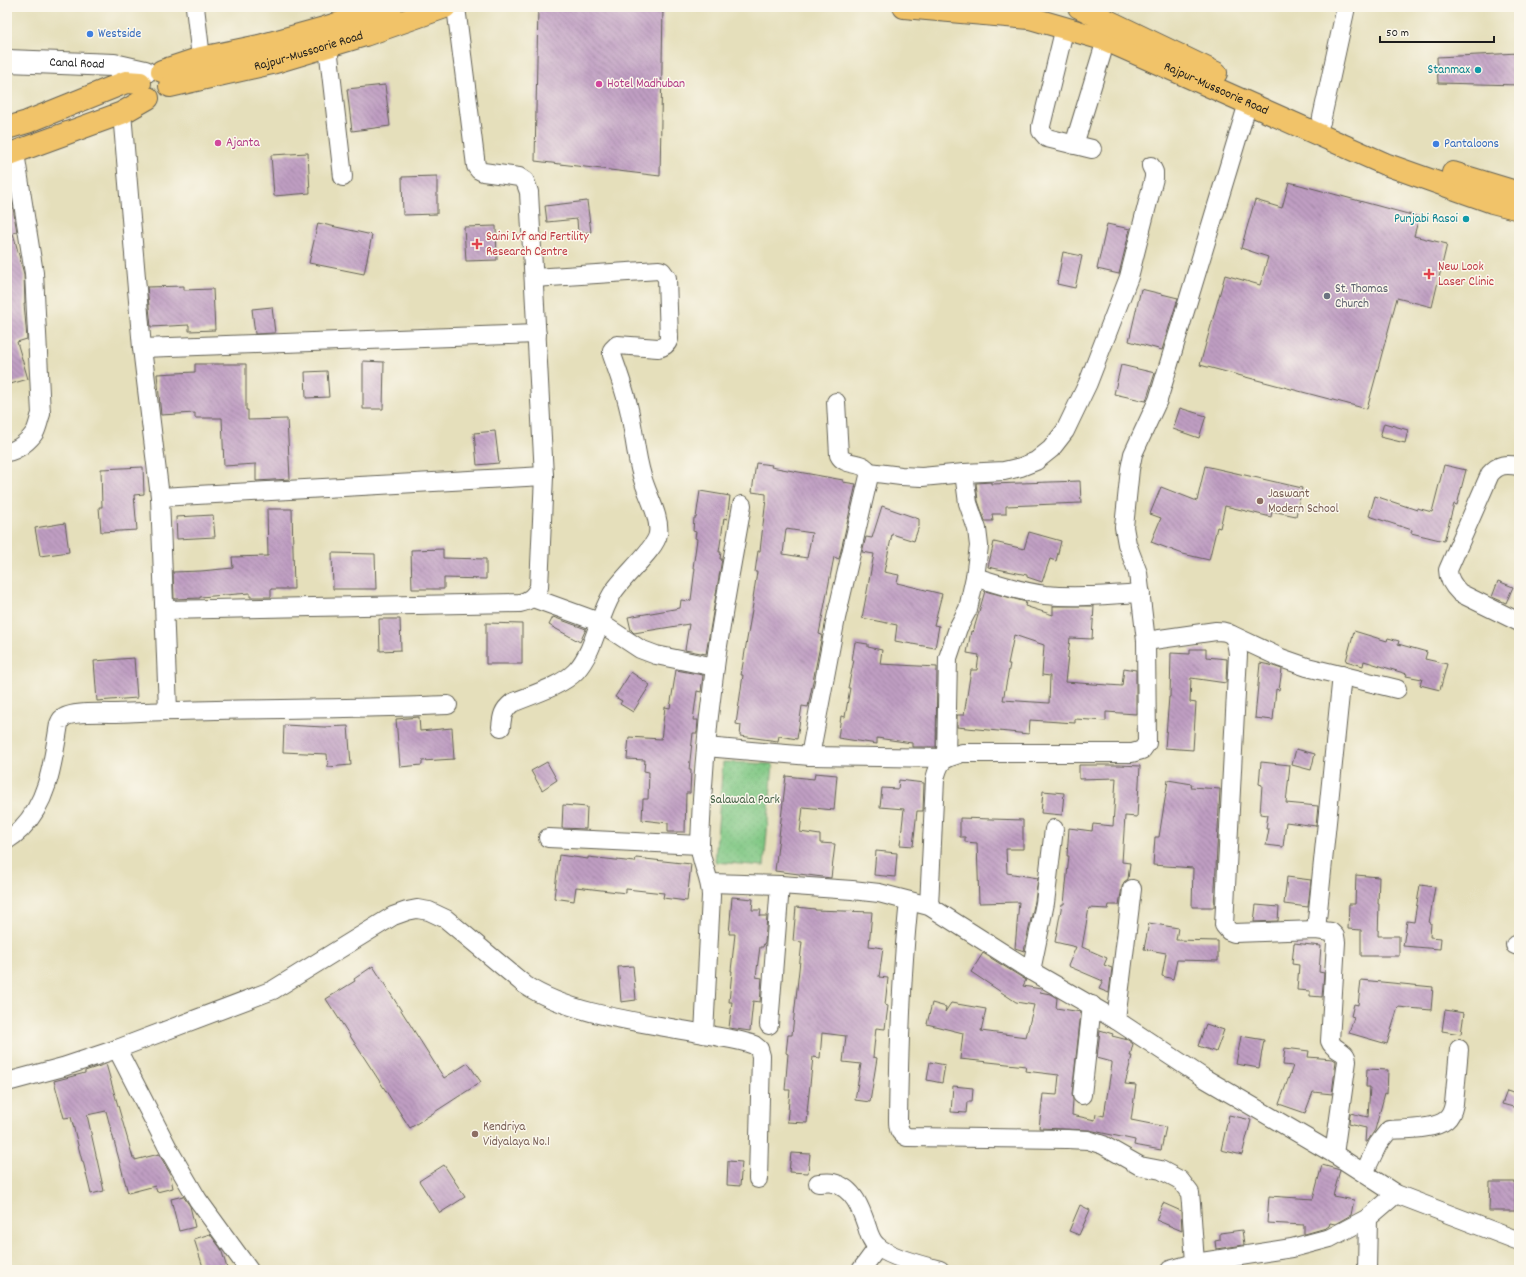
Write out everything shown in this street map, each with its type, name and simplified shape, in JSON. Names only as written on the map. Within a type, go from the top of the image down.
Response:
[{"type":"main road","name":"Rajpur-Mussoorie Road","points":[[11,154],[122,113],[153,82],[201,58],[259,46],[324,28],[359,12],[391,7]]},
{"type":"main road","name":"Rajpur-Mussoorie Road","points":[[7,128],[26,122],[126,82],[153,82],[272,63],[365,35],[445,7]]},
{"type":"main road","name":"Rajpur-Mussoorie Road","points":[[904,7],[1030,18],[1065,27],[1106,40],[1385,164],[1492,202],[1519,195]]},
{"type":"main road","name":"Rajpur-Mussoorie Road","points":[[1079,7],[1321,122],[1388,150],[1519,195]]},
{"type":"street","points":[[195,7],[201,58]]},
{"type":"street","points":[[165,610],[520,603],[528,601],[537,594],[540,587],[544,476],[529,192],[525,181],[519,177],[483,172],[476,166],[456,7]]},
{"type":"street","points":[[1321,122],[1346,7]]},
{"type":"street","points":[[1065,27],[1041,131],[1047,138],[1092,149]]},
{"type":"street","points":[[1074,145],[1106,40]]},
{"type":"street","points":[[328,46],[342,177]]},
{"type":"street","name":"Canal Road","points":[[7,61],[114,65],[153,82]]},
{"type":"street","points":[[706,747],[810,756],[946,758],[962,753],[1132,753],[1142,750],[1147,743],[1146,642],[1138,573],[1127,544],[1124,527],[1127,485],[1133,454],[1158,400],[1248,103]]},
{"type":"street","points":[[122,113],[142,348],[160,497],[168,710]]},
{"type":"street","points":[[7,452],[26,442],[35,432],[41,414],[34,273],[11,154]]},
{"type":"street","points":[[868,472],[922,477],[1004,471],[1021,467],[1036,461],[1051,449],[1065,431],[1088,383],[1129,277],[1154,178],[1154,172],[1151,166]]},
{"type":"street","points":[[501,727],[503,714],[506,708],[512,703],[556,684],[571,676],[577,670],[597,633],[599,622],[612,594],[625,576],[653,545],[658,534],[657,518],[641,475],[628,404],[612,355],[612,350],[617,345],[658,348],[664,347],[668,343],[667,278],[662,271],[659,270],[534,278]]},
{"type":"street","points":[[142,348],[537,334]]},
{"type":"street","points":[[810,756],[836,618],[868,479],[868,472],[864,466],[844,461],[839,455],[836,402]]},
{"type":"street","points":[[1519,466],[1501,465],[1494,469],[1490,474],[1448,570],[1448,575],[1452,585],[1460,593],[1519,622]]},
{"type":"street","points":[[929,906],[935,779],[938,766],[946,758],[948,658],[958,628],[968,609],[976,577],[979,546],[979,536],[968,503],[964,473]]},
{"type":"street","points":[[160,497],[544,476]]},
{"type":"street","points":[[704,1034],[711,896],[710,883],[704,867],[700,845],[706,747],[715,667],[742,505]]},
{"type":"street","points":[[976,577],[1043,595],[1066,596],[1141,593]]},
{"type":"street","points":[[533,598],[599,622],[640,649],[656,655],[715,667]]},
{"type":"street","points":[[1146,642],[1216,631],[1225,631],[1281,658],[1397,689]]},
{"type":"street","points":[[1232,635],[1237,642],[1238,654],[1224,925],[1229,931],[1234,933],[1316,930],[1331,932],[1335,936],[1336,942],[1330,1041],[1333,1048],[1344,1052],[1347,1057],[1334,1154]]},
{"type":"street","points":[[1316,930],[1342,675]]},
{"type":"street","points":[[7,840],[22,829],[38,806],[48,783],[59,724],[62,719],[72,715],[168,710],[380,708],[448,705]]},
{"type":"street","points":[[1031,972],[1045,903],[1054,828]]},
{"type":"street","points":[[548,838],[700,845]]},
{"type":"street","points":[[710,883],[780,885],[880,893],[929,906],[1031,972],[1092,1005],[1204,1078],[1334,1154],[1396,1194],[1519,1241]]},
{"type":"street","points":[[769,1025],[780,885]]},
{"type":"street","points":[[1116,1020],[1132,890]]},
{"type":"street","points":[[909,901],[903,955],[899,1015],[898,1128],[901,1134],[907,1137],[1088,1140],[1103,1145],[1140,1166],[1161,1170],[1180,1180],[1190,1193],[1195,1264]]},
{"type":"street","points":[[7,1082],[63,1067],[117,1049],[273,990],[393,916],[417,909],[430,911],[446,919],[539,995],[562,1004],[611,1016],[748,1043],[759,1050],[761,1056],[758,1179]]},
{"type":"street","points":[[1082,1094],[1092,1005]]},
{"type":"street","points":[[1364,1173],[1378,1144],[1389,1130],[1437,1125],[1446,1120],[1452,1112],[1454,1104],[1459,1048]]},
{"type":"street","points":[[117,1049],[170,1152],[194,1193],[249,1270]]},
{"type":"street","points":[[818,1183],[833,1183],[853,1195],[860,1207],[872,1241],[878,1247],[890,1254],[923,1266],[940,1270]]},
{"type":"street","points":[[1170,1270],[1195,1264],[1315,1243],[1330,1238],[1368,1218],[1396,1194]]},
{"type":"street","points":[[1367,1270],[1368,1218]]},
{"type":"street","points":[[861,1270],[878,1247]]},
{"type":"green space","name":"Salawala Park","points":[[723,762],[773,764],[764,866],[715,862]]},
{"type":"building","name":"Hotel Madhuban","points":[[538,7],[663,7],[660,176],[535,161]]},
{"type":"building","name":"Stanmax","points":[[1519,53],[1519,85],[1438,83],[1437,57]]},
{"type":"building","points":[[385,85],[390,126],[352,131],[347,89]]},
{"type":"building","points":[[308,153],[310,193],[274,196],[271,155]]},
{"type":"building","points":[[437,176],[437,214],[403,215],[402,177]]},
{"type":"building","points":[[7,178],[17,232],[13,233],[24,274],[24,303],[27,339],[17,342],[28,379],[7,385]]},
{"type":"building","name":"St. Thomas Church","points":[[1289,182],[1419,217],[1414,236],[1447,244],[1432,307],[1397,298],[1367,409],[1200,365],[1225,275],[1260,285],[1268,257],[1241,248],[1255,200],[1282,208]]},
{"type":"building","points":[[587,201],[591,232],[578,233],[577,219],[547,222],[545,206]]},
{"type":"building","points":[[318,223],[372,235],[364,274],[309,263]]},
{"type":"building","points":[[1107,224],[1130,229],[1119,274],[1097,269]]},
{"type":"building","points":[[496,226],[497,260],[466,261],[464,227]]},
{"type":"building","points":[[1063,252],[1082,256],[1075,288],[1057,284]]},
{"type":"building","points":[[184,286],[184,290],[213,289],[215,330],[189,331],[189,325],[151,327],[147,287]]},
{"type":"building","points":[[1141,289],[1178,298],[1162,350],[1129,341]]},
{"type":"building","points":[[272,307],[275,333],[255,334],[252,309]]},
{"type":"building","points":[[363,361],[384,362],[383,409],[363,409]]},
{"type":"building","points":[[195,364],[246,364],[246,410],[248,410],[248,420],[287,419],[290,479],[256,481],[256,464],[224,466],[222,418],[195,418],[195,413],[161,415],[157,374],[195,372]]},
{"type":"building","points":[[1121,365],[1155,373],[1146,401],[1114,394]]},
{"type":"building","points":[[327,371],[329,397],[306,398],[305,372]]},
{"type":"building","points":[[1180,408],[1206,416],[1199,438],[1173,429]]},
{"type":"building","points":[[1384,423],[1408,430],[1405,443],[1380,437]]},
{"type":"building","points":[[495,431],[499,463],[477,465],[474,433]]},
{"type":"building","points":[[756,463],[772,465],[771,467],[843,480],[843,482],[856,484],[839,559],[834,557],[819,634],[822,635],[808,707],[802,706],[797,739],[779,736],[778,741],[740,736],[741,725],[736,724],[743,675],[741,675],[754,598],[757,572],[755,572],[758,551],[760,551],[766,499],[766,494],[752,492]],"holes":[[[786,529],[812,533],[807,558],[783,554]]]},
{"type":"building","points":[[1444,465],[1466,470],[1457,505],[1454,504],[1444,541],[1411,533],[1412,530],[1369,516],[1375,496],[1417,510],[1417,508],[1432,512]]},
{"type":"building","points":[[1205,466],[1302,488],[1296,516],[1272,511],[1271,517],[1225,506],[1220,528],[1217,527],[1209,560],[1183,554],[1151,542],[1161,518],[1150,514],[1161,487],[1197,501]]},
{"type":"building","points":[[143,467],[144,494],[134,495],[137,530],[101,532],[99,507],[102,507],[101,469]]},
{"type":"building","points":[[1080,481],[1081,503],[1006,506],[1006,514],[992,514],[993,521],[985,521],[978,501],[976,483],[991,482],[991,484]]},
{"type":"building","points":[[700,491],[730,496],[727,519],[724,518],[719,552],[721,552],[720,559],[722,559],[706,654],[685,650],[689,624],[634,633],[631,630],[628,617],[680,608],[681,600],[691,600],[697,539],[695,538],[696,532],[693,531],[694,518],[696,518]]},
{"type":"building","points":[[882,506],[919,519],[919,526],[914,541],[892,534],[884,572],[899,575],[897,583],[942,594],[934,625],[939,626],[935,648],[895,641],[897,625],[862,618],[874,554],[862,552],[866,537],[872,538]]},
{"type":"building","points":[[267,509],[292,509],[294,589],[271,589],[271,597],[250,597],[250,593],[174,599],[173,572],[233,568],[232,557],[268,556]]},
{"type":"building","points":[[213,515],[215,537],[177,539],[176,517]]},
{"type":"building","points":[[65,523],[69,552],[40,556],[35,528]]},
{"type":"building","points":[[1029,532],[1061,541],[1056,561],[1050,559],[1042,582],[1027,577],[1027,575],[988,567],[994,542],[1024,549]]},
{"type":"building","points":[[443,549],[443,558],[486,559],[486,579],[444,578],[444,589],[412,589],[411,550]]},
{"type":"building","points":[[332,553],[375,554],[376,589],[333,589]]},
{"type":"building","points":[[1498,581],[1513,587],[1506,603],[1492,597]]},
{"type":"building","points":[[985,591],[1026,602],[1025,606],[1053,615],[1053,606],[1094,606],[1092,639],[1070,638],[1065,682],[1122,686],[1124,668],[1136,670],[1136,714],[1106,712],[1106,721],[1075,719],[1075,723],[1030,720],[1029,734],[957,727],[957,715],[964,715],[971,670],[977,670],[979,655],[967,653],[971,631],[973,632]],"holes":[[[1014,635],[1044,645],[1042,675],[1050,676],[1049,703],[1003,700]]]},
{"type":"building","points":[[553,617],[586,629],[580,642],[549,625]]},
{"type":"building","points":[[379,619],[400,619],[401,650],[380,651]]},
{"type":"building","points":[[486,623],[522,624],[522,664],[486,664]]},
{"type":"building","points":[[1354,631],[1387,641],[1388,638],[1399,641],[1398,644],[1427,652],[1425,659],[1447,664],[1440,690],[1420,685],[1422,679],[1406,676],[1407,674],[1364,661],[1363,666],[1346,661]]},
{"type":"building","points":[[855,642],[868,644],[868,647],[882,650],[880,664],[937,667],[936,747],[912,747],[912,743],[877,738],[877,744],[838,738],[841,716],[845,717],[850,688],[848,688],[854,660],[852,660]]},
{"type":"building","points":[[1190,649],[1206,649],[1206,657],[1227,659],[1226,683],[1191,678],[1190,702],[1196,703],[1193,750],[1165,748],[1170,697],[1171,653],[1190,654]]},
{"type":"building","points":[[134,658],[137,698],[97,701],[94,661]]},
{"type":"building","points":[[1260,663],[1282,669],[1279,690],[1276,689],[1273,720],[1255,718]]},
{"type":"building","points":[[676,670],[703,675],[701,692],[697,691],[693,720],[698,720],[697,733],[693,733],[689,770],[691,770],[690,793],[686,793],[685,832],[668,832],[668,823],[642,820],[643,799],[648,799],[649,772],[644,771],[645,760],[627,759],[629,737],[661,739],[665,707],[670,708]]},
{"type":"building","points":[[631,672],[650,685],[633,712],[620,704],[622,701],[615,697]]},
{"type":"building","points":[[419,717],[420,731],[452,728],[454,759],[422,761],[422,765],[400,767],[396,719]]},
{"type":"building","points":[[284,725],[324,727],[348,726],[351,765],[328,767],[327,754],[283,752]]},
{"type":"building","points":[[1296,749],[1315,754],[1311,770],[1292,765]]},
{"type":"building","points":[[547,762],[557,780],[542,790],[531,771]]},
{"type":"building","points":[[1261,762],[1290,765],[1286,803],[1318,806],[1316,826],[1286,822],[1283,847],[1266,845],[1269,829],[1266,829],[1268,815],[1260,814],[1262,785],[1259,784]]},
{"type":"building","points":[[1079,765],[1140,766],[1137,817],[1125,816],[1122,862],[1130,863],[1128,879],[1124,882],[1122,887],[1119,905],[1109,905],[1108,909],[1089,908],[1082,947],[1107,958],[1104,965],[1112,968],[1109,993],[1099,989],[1103,981],[1068,966],[1076,947],[1055,942],[1062,904],[1064,904],[1069,856],[1067,856],[1069,828],[1092,831],[1093,824],[1113,826],[1116,778],[1079,779]]},
{"type":"building","points":[[815,773],[837,775],[834,810],[803,807],[800,832],[820,835],[820,843],[835,844],[831,878],[775,871],[786,776],[814,779]]},
{"type":"building","points":[[899,780],[924,783],[923,811],[917,811],[913,846],[900,845],[904,809],[880,807],[882,788],[898,789]]},
{"type":"building","points":[[1168,780],[1192,784],[1191,787],[1220,789],[1214,907],[1192,907],[1193,868],[1153,865],[1155,837],[1159,837]]},
{"type":"building","points":[[1043,791],[1064,793],[1062,815],[1041,813]]},
{"type":"building","points":[[563,805],[587,807],[586,829],[562,828]]},
{"type":"building","points":[[960,818],[1023,820],[1023,849],[1006,849],[1007,873],[1038,878],[1035,901],[1024,951],[1015,948],[1019,902],[979,903],[977,843],[965,842],[965,837],[960,837]]},
{"type":"building","points":[[876,851],[897,853],[895,877],[874,875]]},
{"type":"building","points":[[559,855],[588,859],[588,857],[635,862],[636,858],[691,864],[687,901],[663,898],[664,893],[626,889],[626,893],[576,887],[574,901],[554,898]]},
{"type":"building","points":[[1356,875],[1379,877],[1378,936],[1399,936],[1399,956],[1361,956],[1361,930],[1348,929],[1349,904],[1355,904]]},
{"type":"building","points":[[1287,877],[1311,880],[1308,907],[1284,904]]},
{"type":"building","points":[[1420,885],[1435,887],[1429,923],[1431,923],[1430,937],[1441,938],[1440,949],[1403,946],[1407,921],[1414,922]]},
{"type":"building","points":[[732,897],[753,899],[752,910],[761,910],[760,916],[767,916],[765,943],[763,947],[760,947],[756,977],[762,978],[760,1002],[753,1001],[750,1031],[729,1028],[732,1002],[729,1002],[735,934],[729,934]]},
{"type":"building","points":[[1256,905],[1279,907],[1278,921],[1254,922]]},
{"type":"building","points":[[796,907],[815,910],[872,912],[869,946],[883,948],[879,977],[888,978],[885,1005],[888,1006],[885,1029],[876,1028],[873,1057],[877,1058],[870,1102],[855,1100],[861,1064],[843,1062],[846,1036],[822,1033],[820,1058],[813,1057],[807,1123],[787,1122],[790,1090],[785,1090],[788,1035],[792,1035],[802,942],[793,941]]},
{"type":"building","points":[[1149,923],[1178,928],[1176,940],[1218,941],[1218,961],[1177,960],[1173,979],[1162,976],[1166,953],[1144,949]]},
{"type":"building","points":[[1294,943],[1321,946],[1319,972],[1324,973],[1322,997],[1310,996],[1310,991],[1297,990],[1299,965],[1292,964]]},
{"type":"building","points":[[983,953],[1026,980],[1023,986],[1041,989],[1040,992],[1050,994],[1057,998],[1056,1008],[1081,1012],[1072,1094],[1072,1115],[1095,1120],[1096,1114],[1104,1116],[1112,1062],[1097,1058],[1100,1030],[1113,1034],[1112,1036],[1128,1040],[1133,1044],[1130,1056],[1132,1056],[1125,1084],[1136,1085],[1131,1120],[1166,1127],[1161,1150],[1134,1145],[1135,1140],[1089,1130],[1039,1128],[1043,1094],[1057,1095],[1059,1075],[1025,1071],[1026,1066],[960,1059],[963,1033],[927,1024],[932,1003],[946,1007],[945,1012],[951,1003],[986,1009],[981,1031],[1026,1037],[1034,1005],[1016,1002],[971,972]]},
{"type":"building","points":[[373,966],[444,1078],[468,1063],[481,1082],[410,1128],[326,999],[355,981],[354,979]]},
{"type":"building","points":[[633,966],[636,1000],[621,1002],[618,967]]},
{"type":"building","points":[[1361,980],[1433,987],[1431,1010],[1398,1007],[1387,1044],[1349,1033],[1354,1017],[1351,1016],[1354,1004],[1358,1005]]},
{"type":"building","points":[[1445,1010],[1464,1013],[1461,1034],[1442,1031]]},
{"type":"building","points":[[1206,1024],[1224,1030],[1216,1052],[1198,1046]]},
{"type":"building","points":[[1241,1036],[1264,1040],[1259,1068],[1236,1064]]},
{"type":"building","points":[[1285,1048],[1309,1051],[1308,1057],[1333,1059],[1336,1061],[1332,1094],[1313,1092],[1305,1113],[1279,1104],[1293,1066],[1283,1065]]},
{"type":"building","points":[[930,1062],[945,1065],[942,1083],[927,1080]]},
{"type":"building","points":[[106,1064],[133,1158],[135,1158],[135,1160],[159,1154],[170,1173],[173,1188],[157,1192],[155,1186],[128,1193],[106,1111],[87,1115],[104,1191],[91,1194],[71,1117],[64,1118],[54,1081],[85,1073],[85,1071]]},
{"type":"building","points":[[1367,1069],[1388,1070],[1387,1094],[1385,1093],[1375,1130],[1367,1142],[1365,1142],[1366,1128],[1349,1124],[1350,1113],[1368,1117],[1370,1087],[1366,1087]]},
{"type":"building","points":[[953,1086],[973,1088],[972,1102],[967,1102],[966,1113],[951,1112]]},
{"type":"building","points":[[1507,1091],[1519,1095],[1517,1108],[1502,1104]]},
{"type":"building","points":[[1229,1115],[1251,1120],[1242,1155],[1221,1150]]},
{"type":"building","points":[[791,1153],[810,1154],[808,1173],[789,1172]]},
{"type":"building","points":[[728,1161],[742,1162],[740,1186],[727,1185]]},
{"type":"building","points":[[444,1165],[465,1197],[440,1213],[419,1181]]},
{"type":"building","points":[[1322,1165],[1340,1170],[1333,1196],[1354,1200],[1351,1215],[1335,1224],[1330,1223],[1326,1228],[1305,1234],[1304,1225],[1267,1223],[1269,1196],[1313,1199]]},
{"type":"building","points":[[1490,1182],[1515,1182],[1515,1211],[1489,1211]]},
{"type":"building","points":[[183,1196],[190,1206],[195,1227],[179,1231],[171,1199]]},
{"type":"building","points":[[1163,1203],[1181,1211],[1182,1231],[1156,1220]]},
{"type":"building","points":[[1080,1205],[1090,1210],[1079,1235],[1069,1231]]},
{"type":"building","points":[[1242,1230],[1244,1245],[1216,1249],[1215,1241],[1220,1240],[1220,1233]]},
{"type":"building","points":[[210,1234],[221,1249],[227,1268],[220,1270],[204,1270],[194,1239]]},
{"type":"place","name":"Westside","points":[[90,34]]},
{"type":"place","name":"Stanmax","points":[[1478,70]]},
{"type":"place","name":"Hotel Madhuban","points":[[599,84]]},
{"type":"place","name":"Ajanta","points":[[218,143]]},
{"type":"place","name":"Pantaloons","points":[[1436,144]]},
{"type":"place","name":"Punjabi Rasoi","points":[[1466,219]]},
{"type":"place","name":"Saini Ivf and Fertility Research Centre","points":[[477,244]]},
{"type":"place","name":"New Look Laser Clinic","points":[[1429,274]]},
{"type":"place","name":"St. Thomas Church","points":[[1327,296]]},
{"type":"place","name":"Jaswant Modern School","points":[[1260,501]]},
{"type":"place","name":"Kendriya Vidyalaya No.1","points":[[475,1134]]}]
